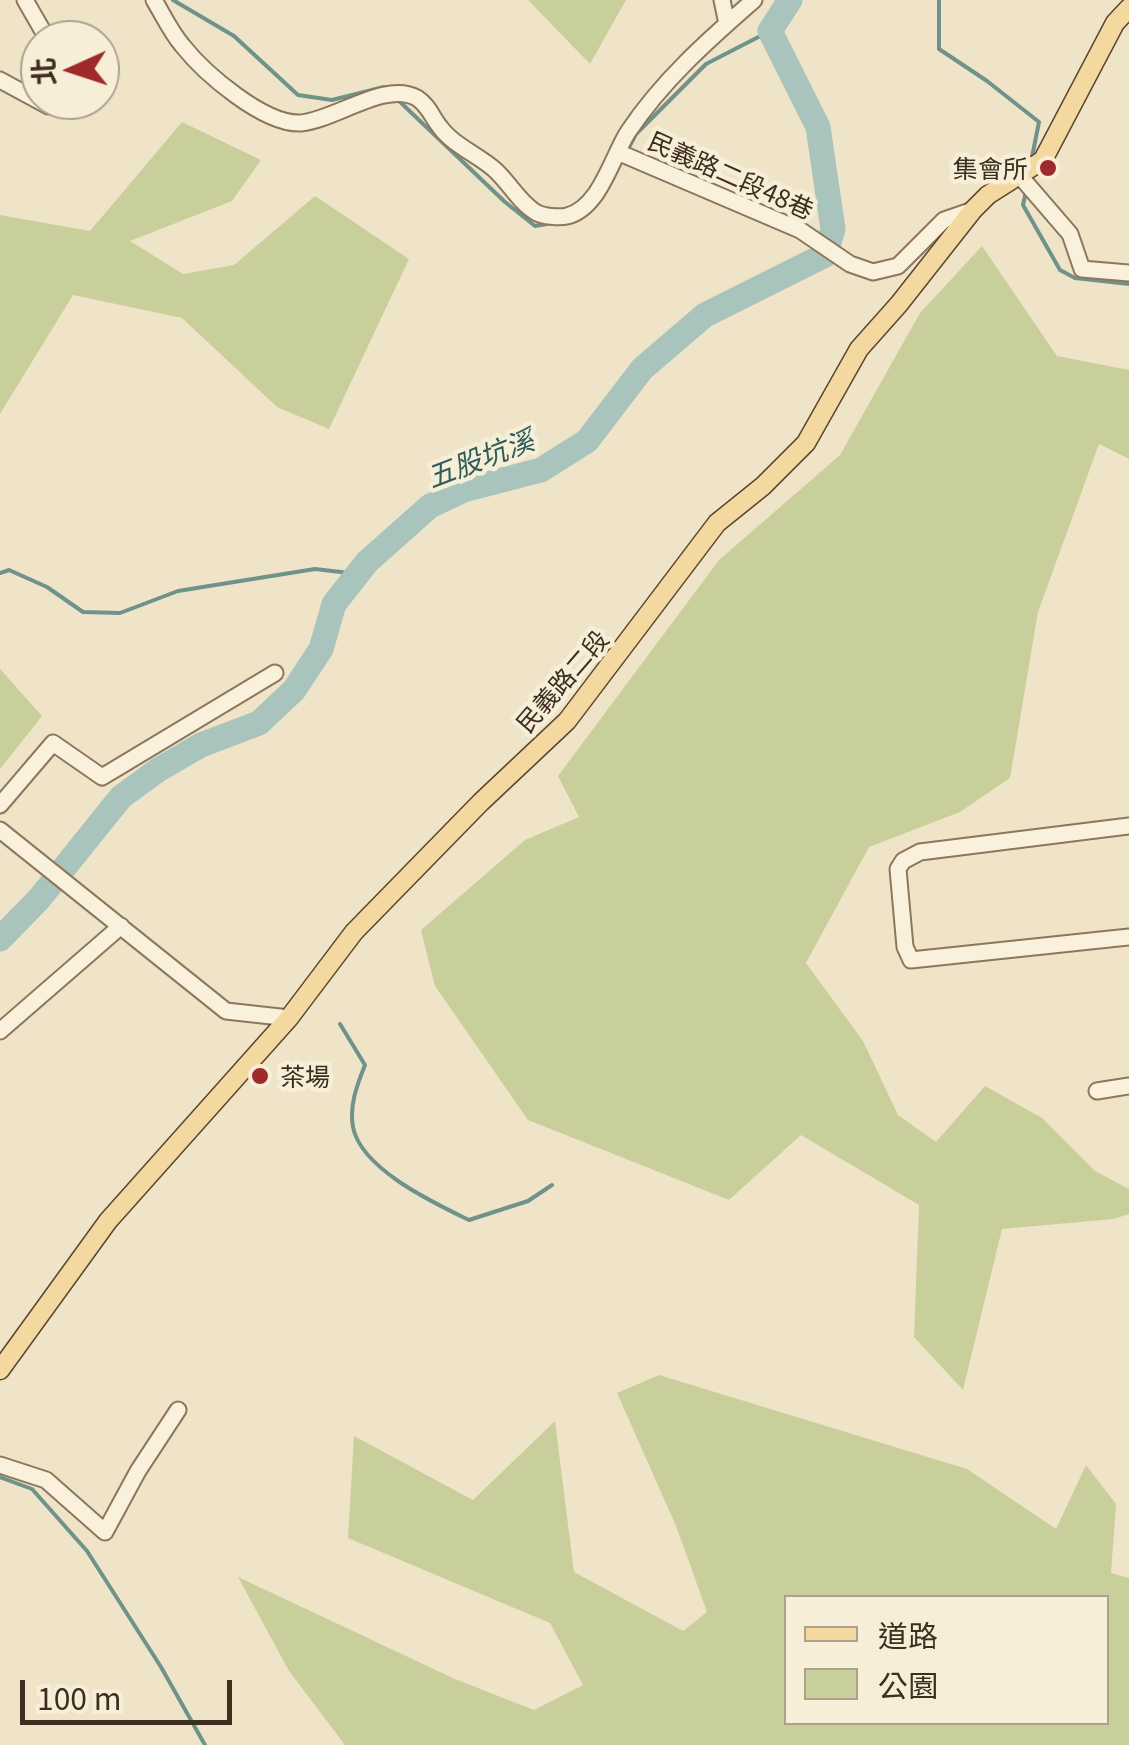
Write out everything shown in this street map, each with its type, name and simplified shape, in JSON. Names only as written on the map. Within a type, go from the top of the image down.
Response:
[{"type":"main road","name":"民義路二段","points":[[0,1370],[108,1221],[289,1018],[354,932],[567,721],[717,523],[763,486],[806,443],[858,349],[973,210],[988,195],[1043,160],[1115,23],[1129,8]]},
{"type":"street","name":"民義路二段48巷","points":[[154,0],[182,46],[228,90],[284,122],[318,120],[396,93],[420,100],[433,113],[440,128],[496,170],[540,215],[568,216],[590,201],[620,153],[626,135],[694,53],[754,0]]},
{"type":"street","points":[[722,0],[727,24]]},
{"type":"street","name":"民義路二段48巷","points":[[620,153],[800,230],[850,264],[874,272],[898,266],[944,220],[973,210]]},
{"type":"street","points":[[1024,173],[1070,234],[1082,268],[1129,273]]},
{"type":"street","points":[[0,805],[53,742],[102,777],[275,674]]},
{"type":"street","points":[[1129,826],[920,852],[898,868],[905,948],[911,960],[1129,936]]},
{"type":"street","points":[[0,830],[226,1011],[289,1018]]},
{"type":"street","points":[[0,1031],[121,926]]},
{"type":"street","points":[[1097,1090],[1129,1086]]},
{"type":"street","points":[[0,1465],[46,1480],[106,1532],[138,1471],[178,1410]]},
{"type":"green space","points":[[528,0],[626,0],[590,64]]},
{"type":"green space","points":[[182,122],[261,160],[232,201],[130,241],[183,274],[234,265],[315,196],[409,259],[329,429],[277,407],[182,318],[73,295],[0,414],[0,215],[90,231]]},
{"type":"green space","points":[[982,246],[1057,356],[1129,370],[1129,459],[1099,444],[1038,612],[1010,778],[960,812],[869,847],[806,963],[863,1041],[898,1115],[936,1142],[985,1086],[1042,1118],[1095,1171],[1129,1189],[1129,1214],[1114,1219],[1002,1229],[963,1390],[914,1337],[919,1205],[801,1135],[729,1200],[528,1120],[435,986],[421,930],[525,840],[579,817],[558,776],[719,560],[840,455],[920,313]]},
{"type":"green space","points":[[0,669],[42,716],[0,769]]},
{"type":"green space","points":[[659,1375],[967,1469],[1056,1529],[1086,1465],[1116,1504],[1111,1573],[1129,1578],[1129,1745],[345,1745],[289,1671],[238,1577],[455,1679],[534,1710],[583,1685],[550,1623],[348,1538],[354,1436],[473,1500],[555,1421],[574,1572],[683,1631],[707,1612],[676,1526],[617,1393]]},
{"type":"waterway","points":[[173,0],[234,36],[298,95],[332,100],[384,87],[387,90]]},
{"type":"waterway","name":"五股坑溪","points":[[0,939],[39,899],[121,797],[201,745],[259,723],[294,690],[321,649],[334,604],[367,562],[430,506],[464,490],[541,470],[587,441],[642,369],[705,315],[825,255],[833,229],[818,127],[770,31],[790,0]]},
{"type":"waterway","points":[[939,0],[939,49],[1039,122],[1032,157]]},
{"type":"waterway","points":[[627,151],[636,134],[706,64],[770,31]]},
{"type":"waterway","points":[[398,100],[535,226],[553,223]]},
{"type":"waterway","points":[[1026,191],[1023,205],[1060,270],[1075,278],[1129,284]]},
{"type":"waterway","points":[[0,573],[9,570],[47,587],[83,612],[120,613],[178,591],[315,569],[358,574]]},
{"type":"waterway","points":[[340,1024],[365,1065],[353,1103],[353,1127],[370,1157],[401,1183],[469,1220],[528,1201],[552,1185]]},
{"type":"waterway","points":[[0,1477],[32,1489],[87,1551],[205,1745]]},
{"type":"place","name":"集會所","points":[[1048,168]]},
{"type":"place","name":"茶場","points":[[260,1076]]}]
